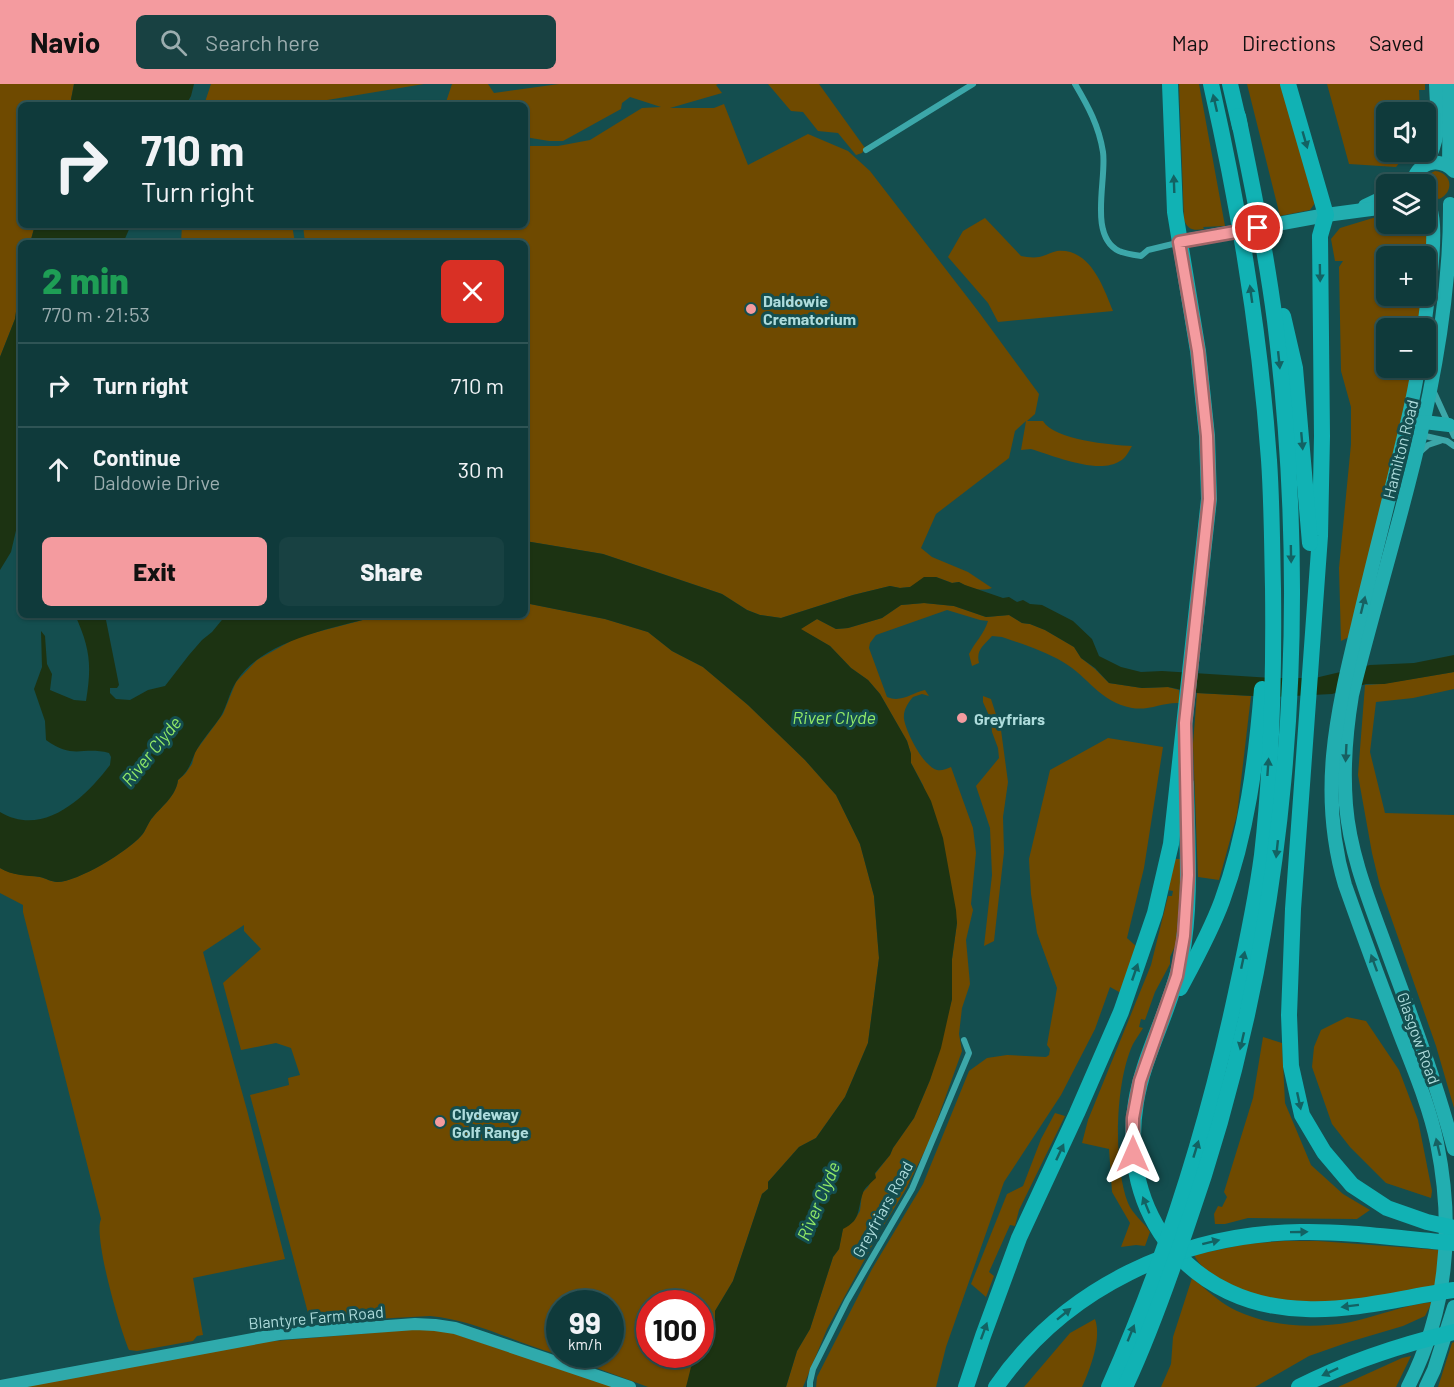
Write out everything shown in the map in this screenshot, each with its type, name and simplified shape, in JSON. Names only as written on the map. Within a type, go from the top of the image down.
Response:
[{"type":"highway","points":[[966,1387],[1019,1238],[1121,1012],[1155,913],[1171,844],[1209,499],[1207,436],[1198,351],[1175,212],[1170,84]]},
{"type":"highway","points":[[1125,1387],[1158,1307],[1199,1192],[1226,1107],[1241,1047],[1276,859],[1290,708],[1276,677],[1269,462],[1257,335],[1237,209],[1211,84]]},
{"type":"highway","points":[[1230,84],[1295,368],[1315,616]]},
{"type":"highway","points":[[1288,84],[1326,215],[1320,236],[1322,436],[1320,536],[1294,897],[1289,1016],[1292,1066],[1302,1115],[1324,1152],[1352,1185],[1387,1208],[1427,1222],[1454,1228]]},
{"type":"highway","points":[[1151,1052],[1211,927],[1233,868],[1247,813],[1267,697],[1276,677],[1292,586],[1290,509],[1282,386],[1264,248],[1238,116]]},
{"type":"highway","points":[[1109,1387],[1142,1307],[1175,1216],[1225,1044],[1248,937],[1262,854],[1267,697]]},
{"type":"highway","points":[[1185,723],[1188,875],[1184,936],[1177,976],[1140,1081],[1133,1118],[1133,1154],[1145,1204],[1160,1233],[1180,1259],[1208,1282],[1241,1298],[1269,1306],[1291,1309],[1326,1309],[1454,1290]]},
{"type":"highway","points":[[996,1387],[1035,1339],[1068,1310],[1117,1278],[1162,1257],[1241,1236],[1301,1232],[1454,1243]]},
{"type":"highway","points":[[1299,1387],[1337,1368],[1401,1346],[1454,1332]]},
{"type":"main road","points":[[1418,174],[1434,151],[1437,137],[1436,84]]},
{"type":"main road","points":[[1425,165],[1438,162],[1452,168],[1450,84]]},
{"type":"main road","points":[[1358,210],[1376,201]]},
{"type":"main road","points":[[1436,207],[1443,207],[1452,201]]},
{"type":"main road","name":"Hamilton Road","points":[[1355,662],[1390,495],[1432,386],[1445,290],[1452,201]]},
{"type":"main road","points":[[1179,242],[1376,208]]},
{"type":"main road","points":[[1425,318],[1433,234]]},
{"type":"main road","name":"Hamilton Road","points":[[1355,662],[1416,455],[1418,378]]},
{"type":"main road","points":[[1417,425],[1451,430]]},
{"type":"main road","points":[[1346,697],[1355,662]]},
{"type":"main road","name":"Glasgow Road","points":[[1346,697],[1346,806],[1351,837],[1363,882],[1440,1097],[1454,1149]]},
{"type":"main road","name":"Glasgow Road","points":[[1346,697],[1333,752],[1330,792],[1339,866],[1432,1123],[1444,1182],[1447,1231],[1439,1309],[1422,1359],[1408,1387]]},
{"type":"main road","points":[[1425,1387],[1434,1370],[1454,1308]]},
{"type":"main road","name":"Blantyre Farm Road","points":[[0,1386],[279,1334],[427,1324],[455,1328],[630,1387]]},
{"type":"street","points":[[866,150],[973,84]]},
{"type":"street","points":[[1075,84],[1098,126],[1104,154],[1101,217],[1105,238],[1120,252],[1142,256],[1148,250],[1179,242]]},
{"type":"street","points":[[1432,386],[1451,430]]},
{"type":"street","points":[[1417,425],[1454,446]]},
{"type":"street","points":[[1416,455],[1428,445],[1443,440]]},
{"type":"street","name":"Greyfriars Road","points":[[810,1387],[813,1369],[847,1301],[912,1189],[969,1053],[964,1041]]},
{"type":"shaded area","points":[[0,84],[74,84],[71,102],[18,102],[18,228],[34,228],[31,240],[18,240],[18,301],[15,319],[0,357]]},
{"type":"shaded area","points":[[211,84],[424,84],[315,102],[205,102]]},
{"type":"shaded area","points":[[452,84],[488,84],[494,93],[559,84],[718,84],[716,85],[722,93],[670,108],[714,108],[724,104],[748,165],[808,134],[848,151],[870,171],[1039,394],[1035,414],[1027,421],[1043,421],[1059,433],[1070,437],[1132,446],[1125,457],[1111,465],[1089,465],[1064,460],[1031,449],[1021,450],[1026,421],[1015,431],[1009,458],[936,514],[921,548],[932,557],[968,572],[992,588],[983,590],[936,577],[910,587],[890,586],[853,595],[781,618],[760,615],[747,610],[722,594],[603,554],[528,542],[528,240],[305,240],[303,228],[528,228],[528,146],[558,146],[590,140],[642,108],[661,107],[630,97],[622,103],[621,109],[563,141],[549,141],[528,138],[528,102],[446,102]]},
{"type":"shaded area","points":[[768,84],[819,84],[865,148],[862,153],[856,155],[838,133],[818,131],[803,112],[791,111]]},
{"type":"shaded area","points":[[1179,84],[1199,84],[1225,226],[1203,227],[1204,229],[1194,230],[1187,226],[1184,220]]},
{"type":"shaded area","points":[[1247,84],[1283,84],[1315,203],[1310,210],[1280,216]]},
{"type":"shaded area","points":[[1327,84],[1425,84],[1425,90],[1419,90],[1420,102],[1376,102],[1376,162],[1400,162],[1396,167],[1349,164]]},
{"type":"shaded area","points":[[1435,171],[1445,175],[1448,179],[1449,188],[1439,199],[1436,198],[1436,174],[1429,174]]},
{"type":"shaded area","points":[[1376,217],[1376,234],[1428,234],[1427,246],[1376,246],[1376,306],[1422,306],[1421,318],[1376,318],[1376,378],[1413,378],[1349,637],[1341,641],[1339,568],[1351,444],[1351,407],[1341,371],[1339,267],[1343,261],[1335,261],[1331,239],[1340,228]]},
{"type":"shaded area","points":[[985,218],[1021,256],[1039,257],[1057,251],[1068,252],[1087,262],[1100,280],[1113,311],[998,322],[988,303],[948,257],[963,231]]},
{"type":"shaded area","points":[[182,228],[292,228],[294,240],[181,240]]},
{"type":"shaded area","points":[[924,603],[954,606],[986,617],[1009,615],[1022,623],[1045,630],[1074,647],[1081,658],[1109,683],[1142,688],[1168,687],[1179,690],[1179,703],[1138,709],[1120,705],[1102,694],[1063,662],[1041,651],[1002,637],[992,636],[979,651],[979,663],[972,666],[969,654],[988,621],[947,610],[876,635],[870,643],[869,648],[887,697],[897,699],[925,690],[929,696],[922,694],[913,697],[904,713],[905,725],[926,762],[937,770],[951,767],[973,828],[976,853],[971,904],[973,910],[966,940],[970,984],[962,1008],[959,1034],[962,1051],[930,1140],[906,1189],[879,1233],[827,1329],[803,1387],[786,1387],[797,1351],[810,1329],[833,1257],[839,1249],[843,1228],[854,1221],[860,1211],[862,1193],[914,1118],[930,1080],[952,999],[952,959],[957,923],[923,785],[911,763],[907,741],[880,694],[868,680],[851,668],[830,646],[800,629],[817,619],[836,629],[848,628],[882,618],[901,605]]},
{"type":"shaded area","points":[[528,604],[605,619],[648,632],[672,651],[703,667],[748,705],[805,760],[836,795],[860,844],[874,896],[879,958],[868,1043],[845,1097],[816,1138],[799,1147],[768,1182],[768,1189],[762,1194],[733,1281],[715,1311],[714,1323],[714,1290],[636,1290],[636,1368],[694,1368],[686,1387],[648,1387],[596,1368],[624,1368],[624,1290],[546,1290],[546,1351],[447,1318],[430,1316],[320,1322],[308,1313],[250,1095],[289,1085],[288,1078],[300,1075],[291,1048],[276,1043],[241,1050],[223,983],[261,949],[244,931],[244,925],[203,952],[285,1259],[193,1278],[203,1335],[197,1336],[193,1341],[137,1351],[129,1350],[104,1263],[101,1219],[23,905],[0,893],[0,868],[57,882],[66,881],[102,865],[125,850],[141,836],[151,819],[172,796],[178,780],[192,764],[195,752],[223,714],[236,682],[257,660],[298,637],[371,618],[528,618]]},
{"type":"shaded area","points":[[1454,672],[1454,689],[1413,698],[1376,702],[1370,752],[1385,813],[1454,815],[1454,1108],[1436,1046],[1380,886],[1358,775],[1365,685]]},
{"type":"shaded area","points":[[1197,693],[1251,696],[1237,815],[1219,880],[1198,877],[1193,744]]},
{"type":"shaded area","points":[[983,696],[991,699],[1001,730],[1008,782],[1003,817],[1004,852],[994,941],[984,946],[992,875],[990,828],[976,786],[999,758]]},
{"type":"shaded area","points":[[1108,738],[1163,747],[1144,868],[1127,938],[1137,947],[1121,993],[1110,987],[1095,1029],[1061,1095],[1004,1182],[946,1347],[936,1387],[816,1387],[817,1377],[872,1269],[923,1184],[969,1071],[987,1058],[1007,1055],[1046,1057],[1049,1055],[1050,1049],[1047,1045],[1057,988],[1037,933],[1029,859],[1050,770]]},
{"type":"shaded area","points":[[1175,859],[1182,859],[1176,944],[1170,957],[1170,964],[1155,992],[1145,1020],[1141,1019],[1139,1027],[1143,1028],[1127,1060],[1118,1123],[1123,1187],[1130,1207],[1150,1232],[1145,1246],[1121,1247],[1130,1223],[1112,1192],[1109,1149],[1082,1143],[1088,1120],[1151,965],[1168,896],[1172,896],[1173,891],[1168,890]]},
{"type":"shaded area","points":[[1347,1017],[1366,1021],[1399,1070],[1418,1120],[1432,1191],[1431,1198],[1386,1183],[1350,1147],[1332,1124],[1312,1067],[1314,1047],[1321,1030]]},
{"type":"shaded area","points":[[1263,1037],[1282,1043],[1285,1103],[1311,1165],[1343,1194],[1370,1210],[1357,1219],[1248,1218],[1215,1224],[1214,1214],[1218,1206],[1222,1207],[1227,1197],[1224,1192],[1253,1098]]},
{"type":"shaded area","points":[[1055,1113],[1065,1116],[1019,1210],[1015,1226],[1010,1225],[989,1272],[994,1276],[986,1297],[971,1284],[1007,1194],[1023,1186],[1041,1139]]},
{"type":"shaded area","points":[[1318,1241],[1440,1250],[1436,1285],[1354,1300],[1298,1302],[1245,1291],[1209,1271],[1199,1263],[1194,1255],[1246,1244]]},
{"type":"shaded area","points":[[1192,1278],[1237,1311],[1264,1320],[1293,1325],[1351,1322],[1432,1302],[1425,1316],[1403,1326],[1309,1356],[1255,1387],[1161,1387],[1171,1364],[1173,1337]]},
{"type":"shaded area","points":[[1095,1319],[1096,1345],[1082,1387],[1024,1387],[1070,1333]]},
{"type":"shaded area","points":[[418,1329],[446,1331],[546,1364],[546,1368],[558,1368],[615,1387],[19,1387],[250,1343]]},
{"type":"shaded area","points":[[1454,1342],[1454,1387],[1438,1387],[1452,1343]]},
{"type":"shaded area","points":[[1411,1356],[1396,1387],[1338,1387],[1402,1358]]},
{"type":"water","points":[[74,84],[194,84],[188,102],[71,102]]},
{"type":"water","points":[[34,228],[130,228],[124,240],[31,240]]},
{"type":"water","points":[[18,297],[18,522],[11,552],[0,570],[0,357],[15,319]]},
{"type":"water","name":"River Clyde","points":[[528,542],[603,554],[722,594],[747,610],[760,615],[781,618],[853,595],[890,586],[910,587],[924,577],[936,577],[952,583],[959,582],[1003,598],[1009,597],[1017,602],[1023,600],[1030,604],[1042,605],[1073,621],[1092,639],[1099,656],[1121,667],[1141,672],[1315,678],[1370,665],[1414,663],[1454,655],[1454,672],[1384,684],[1366,684],[1332,694],[1273,697],[1197,693],[1168,687],[1142,688],[1109,683],[1095,668],[1081,658],[1074,647],[1045,630],[1022,623],[1009,615],[986,617],[954,606],[924,603],[901,605],[882,618],[848,628],[836,629],[817,619],[801,629],[830,646],[851,668],[868,680],[880,694],[907,741],[911,763],[931,801],[943,838],[956,910],[952,999],[941,1048],[914,1118],[890,1155],[875,1173],[876,1178],[866,1187],[856,1218],[843,1229],[839,1249],[833,1257],[810,1329],[797,1351],[786,1387],[686,1387],[691,1368],[714,1368],[715,1311],[733,1281],[762,1194],[768,1189],[768,1182],[799,1147],[816,1138],[845,1097],[868,1043],[879,958],[874,896],[860,844],[836,795],[805,760],[748,705],[703,667],[672,651],[648,632],[605,619],[528,604]]},
{"type":"water","name":"River Clyde","points":[[76,618],[106,618],[119,685],[117,688],[110,688],[110,693],[116,699],[130,700],[148,690],[165,686],[189,655],[224,618],[370,618],[301,637],[263,656],[248,668],[236,682],[221,716],[178,780],[172,796],[151,819],[141,836],[125,850],[102,865],[66,881],[57,882],[40,877],[14,874],[0,868],[0,812],[16,819],[32,820],[62,811],[88,790],[110,765],[109,753],[71,751],[55,746],[46,740],[45,721],[34,689],[42,667],[41,631],[45,636],[47,664],[52,674],[50,690],[74,700],[86,701],[89,667],[84,637]]},
{"type":"place","name":"Daldowie Crematorium","points":[[751,309]]},
{"type":"place","name":"Greyfriars","points":[[962,718]]},
{"type":"place","name":"Clydeway Golf Range","points":[[440,1122]]},
{"type":"route","points":[[1133,1154],[1133,1118],[1140,1081],[1177,976],[1184,936],[1188,875],[1185,723],[1209,499],[1207,436],[1198,351],[1179,242],[1258,228]]}]
